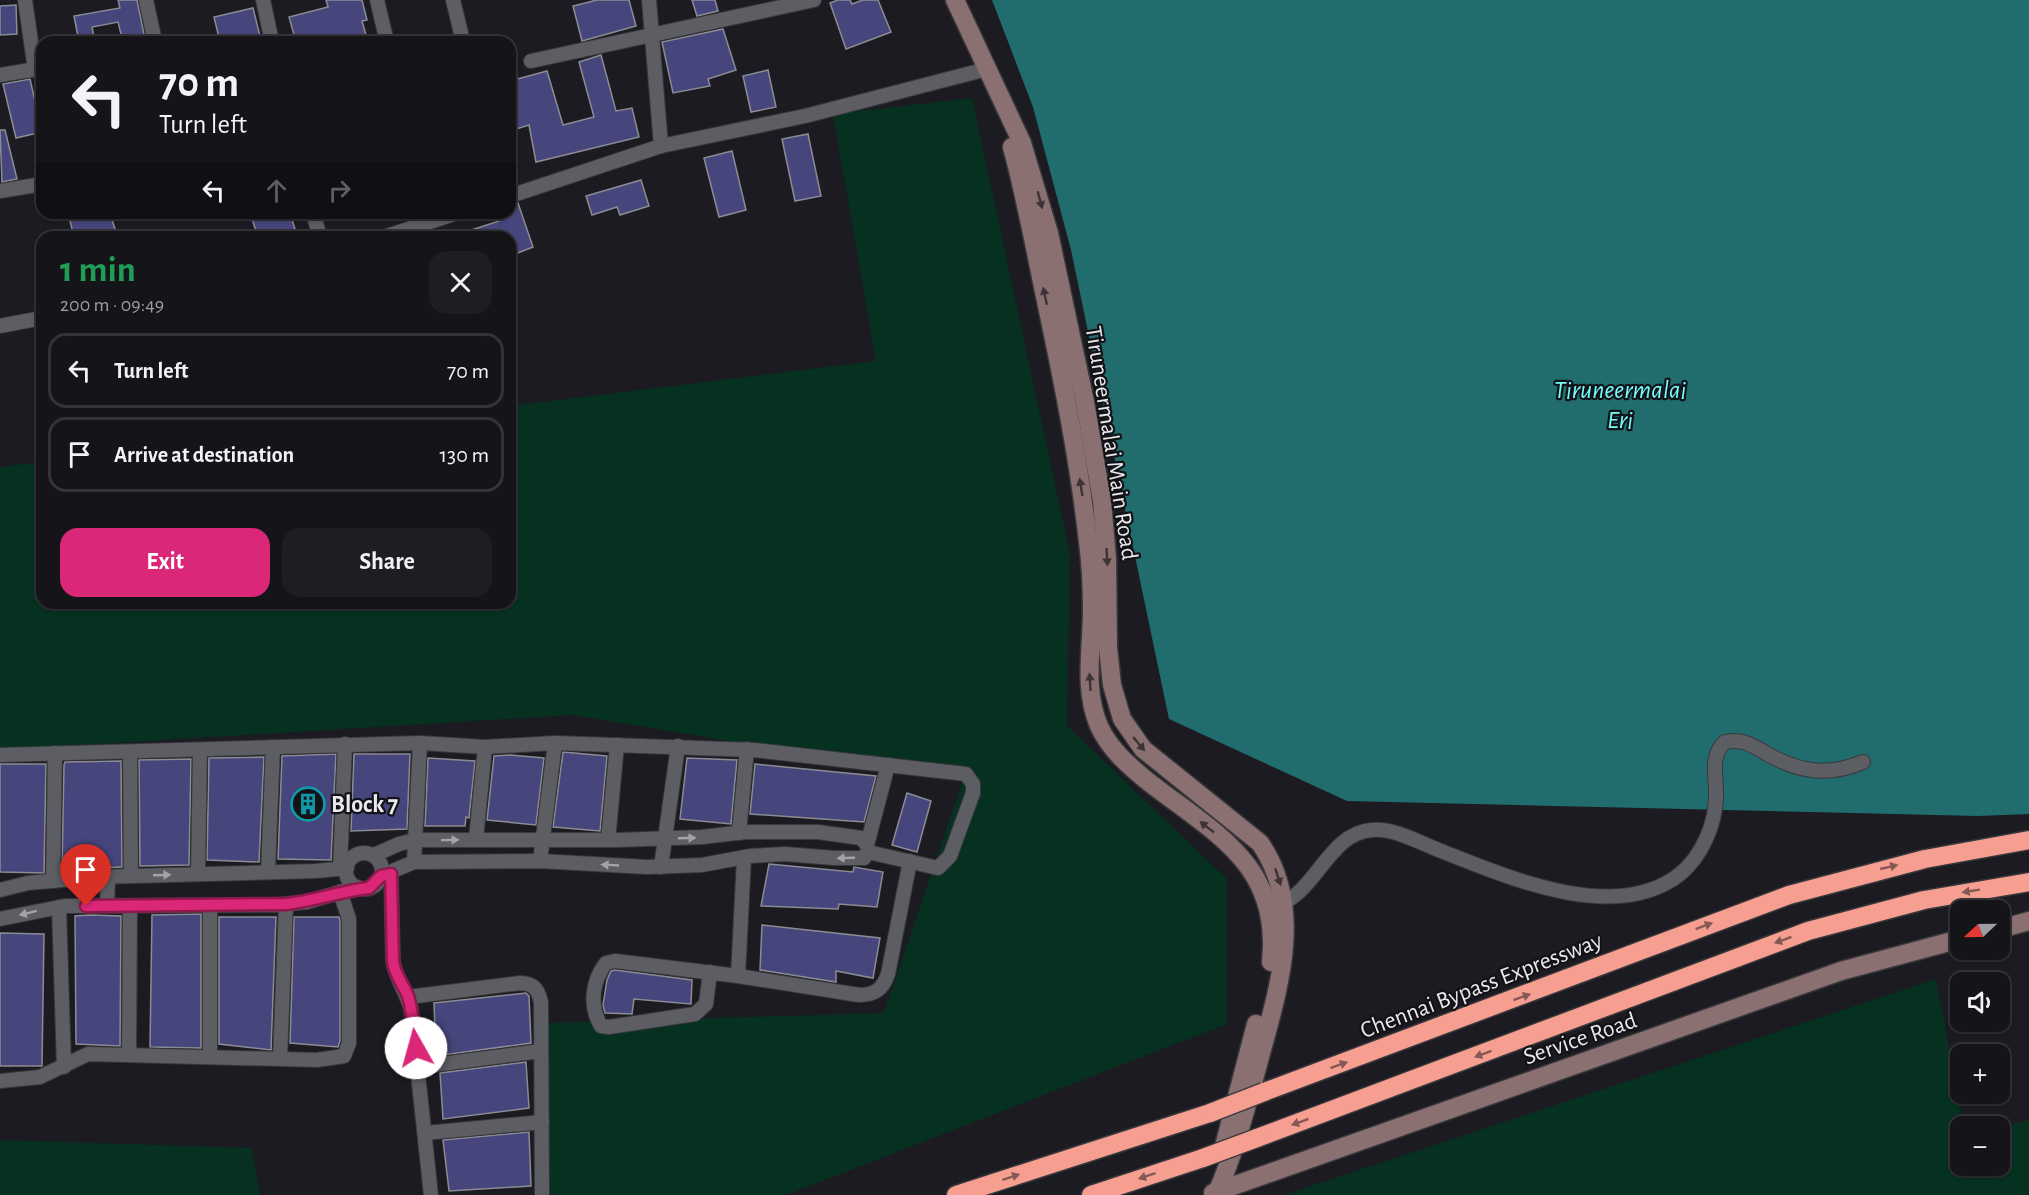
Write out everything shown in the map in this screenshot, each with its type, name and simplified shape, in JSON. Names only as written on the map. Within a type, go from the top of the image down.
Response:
[{"type":"highway","name":"Chennai Bypass Expressway","points":[[956,1195],[1210,1113],[1789,895],[1925,859],[2029,840]]},
{"type":"highway","points":[[1091,1195],[1203,1158],[1808,931],[1924,900],[2029,882]]},
{"type":"main road","name":"Tiruneermalai Main Road","points":[[955,0],[987,69],[1003,114],[1022,188],[1073,438],[1090,565],[1090,680],[1098,722],[1110,745],[1129,766],[1242,857],[1276,906],[1270,965],[1228,1125],[1214,1194]]},
{"type":"main road","points":[[2010,926],[2029,921]]},
{"type":"main road","name":"Service Road","points":[[1214,1194],[1841,971],[1950,942]]},
{"type":"street","points":[[25,0],[36,58]]},
{"type":"street","points":[[146,0],[154,36]]},
{"type":"street","points":[[263,0],[271,36]]},
{"type":"street","points":[[377,0],[386,36]]},
{"type":"street","points":[[453,0],[461,33]]},
{"type":"street","points":[[650,0],[661,146]]},
{"type":"street","points":[[531,61],[812,0]]},
{"type":"street","points":[[0,75],[36,69]]},
{"type":"street","points":[[516,194],[661,146],[805,116],[987,69]]},
{"type":"street","points":[[0,191],[36,185]]},
{"type":"street","points":[[402,231],[439,219]]},
{"type":"street","points":[[0,326],[36,319]]},
{"type":"street","points":[[1276,906],[1295,897],[1344,842],[1369,830],[1392,832],[1525,881],[1607,898],[1635,894],[1671,880],[1694,859],[1708,835],[1715,814],[1716,755],[1725,742],[1743,741],[1809,772],[1834,772],[1863,762]]},
{"type":"street","points":[[414,862],[420,743]]},
{"type":"street","points":[[0,755],[420,743],[485,747],[555,743],[678,746],[747,749],[966,774],[973,784],[973,793],[950,856],[938,868],[868,849],[861,838],[818,832],[739,833],[608,840],[544,838],[416,840],[399,844],[374,855],[357,855],[343,868],[108,877],[28,883],[0,890]]},
{"type":"street","points":[[540,861],[555,743]]},
{"type":"street","points":[[345,744],[343,868],[348,879],[357,887]]},
{"type":"street","points":[[608,840],[617,745]]},
{"type":"street","points":[[661,867],[678,746]]},
{"type":"street","points":[[268,872],[273,747]]},
{"type":"street","points":[[477,839],[485,747]]},
{"type":"street","points":[[739,833],[747,749]]},
{"type":"street","points":[[198,874],[200,750]]},
{"type":"street","points":[[130,752],[131,876]]},
{"type":"street","points":[[53,881],[56,753]]},
{"type":"street","points":[[0,920],[59,907],[286,904],[357,887],[374,886],[386,875],[414,862],[540,861],[661,867],[702,865],[785,854],[864,858],[888,765]]},
{"type":"street","points":[[374,855],[386,875],[395,974],[408,997],[418,1067],[431,1195]]},
{"type":"street","points":[[738,976],[744,858]]},
{"type":"street","points":[[710,972],[706,1004],[695,1014],[609,1028],[601,1026],[593,1009],[595,979],[606,963],[615,961],[710,972],[859,995],[878,992],[885,984],[888,974],[910,861]]},
{"type":"street","points":[[107,906],[108,877]]},
{"type":"street","points":[[0,1081],[40,1077],[88,1054],[280,1059],[336,1059],[344,1056],[348,1050],[349,919],[340,892]]},
{"type":"street","points":[[280,1059],[286,904]]},
{"type":"street","points":[[129,1055],[130,906]]},
{"type":"street","points":[[210,906],[210,1057]]},
{"type":"street","points":[[59,907],[64,1067]]},
{"type":"street","points":[[408,997],[528,983],[535,987],[541,1002],[542,1195]]},
{"type":"street","points":[[418,1067],[541,1051]]},
{"type":"street","points":[[425,1133],[542,1122]]},
{"type":"green space","points":[[972,98],[1070,554],[1067,726],[1227,879],[1227,1024],[786,1195],[550,1195],[548,1023],[884,1013],[963,780],[573,715],[0,750],[0,467],[36,463],[36,609],[516,609],[516,405],[876,361],[833,114]]},
{"type":"green space","points":[[1936,979],[1950,1052],[1950,1104],[1960,1104],[1962,1116],[1950,1116],[1950,1176],[2010,1176],[2010,1125],[2029,1120],[2029,1195],[1284,1195]]},
{"type":"green space","points":[[0,1140],[251,1148],[260,1195],[0,1195]]},
{"type":"water","name":"Tiruneermalai Eri","points":[[992,0],[2029,0],[2029,814],[1978,816],[1347,801],[1169,719],[1071,250],[1033,107]]},
{"type":"building","points":[[118,0],[137,0],[144,36],[122,36],[118,22],[92,27],[94,36],[78,36],[74,16],[120,8]]},
{"type":"building","points":[[326,0],[362,0],[367,20],[362,21],[366,36],[294,36],[289,17],[328,7]]},
{"type":"building","points":[[597,0],[629,0],[636,26],[582,41],[573,6]]},
{"type":"building","points":[[692,0],[715,0],[718,11],[697,16]]},
{"type":"building","points":[[850,0],[852,4],[863,0],[878,0],[891,32],[846,49],[830,3]]},
{"type":"building","points":[[16,5],[17,34],[0,35],[0,6]]},
{"type":"building","points":[[253,8],[260,36],[219,36],[214,17]]},
{"type":"building","points":[[723,29],[736,70],[708,79],[710,86],[673,93],[662,42]]},
{"type":"building","points":[[601,55],[616,111],[632,108],[639,137],[536,162],[529,125],[516,129],[516,79],[547,71],[563,125],[594,117],[579,62]]},
{"type":"building","points":[[768,70],[776,107],[751,112],[743,76]]},
{"type":"building","points":[[30,79],[36,106],[36,133],[16,138],[3,84]]},
{"type":"building","points":[[0,130],[5,130],[17,179],[2,182]]},
{"type":"building","points":[[808,134],[821,196],[795,201],[782,139]]},
{"type":"building","points":[[732,151],[746,210],[719,217],[704,158]]},
{"type":"building","points":[[641,180],[649,206],[620,215],[617,207],[592,215],[586,196]]},
{"type":"building","points":[[518,203],[533,247],[516,254],[516,231],[468,231],[499,221],[498,219],[516,219],[516,204]]},
{"type":"building","points":[[70,219],[112,219],[116,231],[72,231]]},
{"type":"building","points":[[252,219],[292,219],[295,229],[289,231],[256,231]]},
{"type":"building","points":[[563,752],[607,756],[600,831],[553,827]]},
{"type":"building","name":"Block 7","points":[[336,754],[331,860],[278,859],[282,756]]},
{"type":"building","points":[[354,754],[410,754],[407,829],[351,831]]},
{"type":"building","points":[[494,756],[544,758],[536,825],[487,820]]},
{"type":"building","points":[[264,757],[259,862],[207,860],[209,758]]},
{"type":"building","points":[[428,758],[475,761],[469,818],[466,817],[465,826],[425,826]]},
{"type":"building","points":[[687,758],[737,760],[731,824],[680,819]]},
{"type":"building","points":[[191,759],[189,865],[140,866],[139,760]]},
{"type":"building","points":[[121,761],[122,867],[62,870],[65,762]]},
{"type":"building","points":[[0,764],[46,764],[44,873],[0,872]]},
{"type":"building","points":[[755,764],[876,776],[864,822],[750,814]]},
{"type":"building","points":[[907,793],[931,801],[917,852],[892,845]]},
{"type":"building","points":[[769,864],[853,872],[854,867],[883,872],[877,907],[839,904],[838,909],[761,906]]},
{"type":"building","points":[[201,914],[201,1048],[150,1047],[152,915]]},
{"type":"building","points":[[75,916],[121,916],[120,1046],[76,1044]]},
{"type":"building","points":[[219,917],[276,917],[271,1050],[219,1044]]},
{"type":"building","points":[[294,917],[339,917],[340,1041],[338,1047],[290,1043]]},
{"type":"building","points":[[762,925],[880,938],[873,978],[836,971],[836,982],[760,970]]},
{"type":"building","points":[[0,933],[44,934],[42,1066],[0,1066]]},
{"type":"building","points":[[611,971],[692,980],[691,1004],[634,999],[632,1014],[605,1013],[603,1005],[607,980]]},
{"type":"building","points":[[526,993],[529,996],[531,1043],[436,1056],[434,1003]]},
{"type":"building","points":[[526,1062],[529,1108],[443,1119],[440,1073]]},
{"type":"building","points":[[529,1132],[531,1186],[449,1191],[443,1140]]},
{"type":"place","name":"Block 7","points":[[308,804]]},
{"type":"route","points":[[86,906],[274,905],[307,902],[357,887],[369,888],[379,882],[381,876],[391,874],[393,962],[395,974],[408,997],[416,1048]]}]
